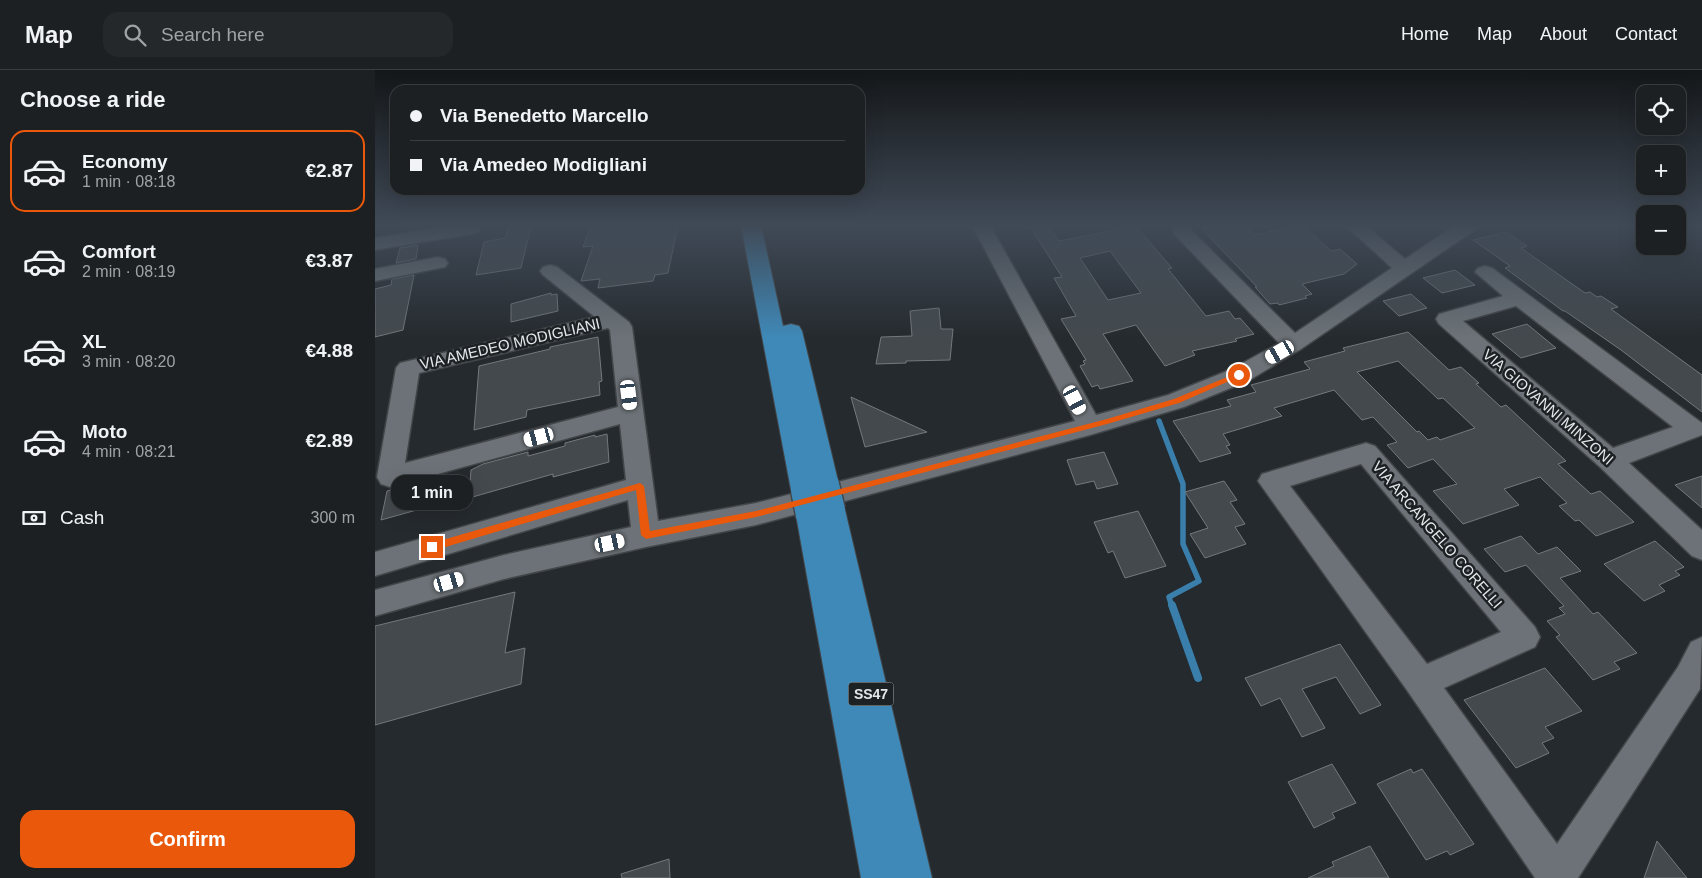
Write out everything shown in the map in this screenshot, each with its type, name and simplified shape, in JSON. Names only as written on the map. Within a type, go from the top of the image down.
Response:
[{"type":"highway","name":"SS47","points":[[760,263],[912,878]]},
{"type":"highway","name":"SS47","points":[[774,263],[818,500],[881,878]]},
{"type":"street","points":[[375,276],[438,263]]},
{"type":"street","points":[[1001,263],[1090,426]]},
{"type":"street","points":[[1213,263],[1293,344]]},
{"type":"street","points":[[1398,263],[1404,268]]},
{"type":"street","points":[[375,603],[504,567],[646,535],[756,514],[1090,426],[1176,401],[1239,375],[1293,344],[1412,263]]},
{"type":"street","name":"VIA AMEDEO MODIGLIANI","points":[[550,272],[621,326],[646,535]]},
{"type":"street","points":[[1485,272],[1693,429],[1609,460]]},
{"type":"street","name":"VIA GIOVANNI MINZONI","points":[[1519,298],[1447,319],[1609,460],[1702,548]]},
{"type":"street","name":"VIA AMEDEO MODIGLIANI","points":[[611,320],[408,368],[390,477],[631,412]]},
{"type":"street","name":"VIA ARCANGELO CORELLI","points":[[1421,682],[1524,637],[1366,453],[1271,481],[1421,682],[1556,877]]},
{"type":"street","points":[[375,564],[640,486]]},
{"type":"street","points":[[1556,877],[1698,674]]},
{"type":"building","points":[[479,263],[522,263],[521,268],[476,275]]},
{"type":"building","points":[[587,263],[670,263],[668,273],[655,275],[653,281],[598,288],[600,279],[581,281]]},
{"type":"building","points":[[1053,263],[1083,263],[1108,300],[1141,293],[1119,263],[1167,263],[1172,268],[1168,269],[1206,316],[1229,311],[1235,319],[1240,318],[1254,334],[1235,339],[1237,341],[1192,351],[1195,355],[1165,366],[1136,325],[1103,334],[1133,381],[1100,389],[1098,385],[1092,387],[1080,366],[1085,364],[1083,361],[1086,360],[1061,319],[1076,316],[1054,278],[1062,277]]},
{"type":"building","points":[[1234,263],[1357,264],[1344,274],[1302,284],[1312,294],[1305,296],[1307,298],[1279,305],[1278,303],[1270,304],[1255,287],[1257,287]]},
{"type":"building","points":[[1505,263],[1542,263],[1585,293],[1590,292],[1597,297],[1601,296],[1618,307],[1611,309],[1702,375],[1702,412],[1621,350],[1563,311],[1505,268],[1510,266]]},
{"type":"building","points":[[1455,270],[1475,285],[1442,293],[1423,278]]},
{"type":"building","points":[[414,275],[403,330],[375,337],[375,289],[391,285],[392,279]]},
{"type":"building","points":[[551,293],[551,295],[557,294],[558,311],[511,322],[511,304]]},
{"type":"building","points":[[1411,294],[1427,308],[1399,316],[1383,301]]},
{"type":"building","points":[[939,308],[941,329],[953,329],[950,360],[876,364],[881,337],[912,336],[910,311]]},
{"type":"building","points":[[1527,324],[1556,348],[1521,358],[1492,334]]},
{"type":"building","points":[[1408,332],[1449,370],[1461,367],[1501,407],[1506,405],[1566,461],[1558,464],[1591,494],[1600,491],[1634,522],[1596,536],[1579,520],[1575,521],[1559,506],[1567,503],[1540,477],[1504,489],[1519,505],[1463,524],[1433,491],[1457,484],[1433,459],[1408,468],[1387,445],[1397,442],[1373,417],[1362,420],[1334,390],[1274,408],[1282,416],[1223,434],[1230,445],[1226,446],[1231,453],[1200,462],[1173,421],[1231,406],[1227,400],[1256,392],[1251,385],[1310,369],[1304,362],[1345,351],[1343,348]],"holes":[[[1398,361],[1438,399],[1443,398],[1475,428],[1440,440],[1437,437],[1428,440],[1419,431],[1417,432],[1357,372]]]},
{"type":"building","points":[[598,337],[602,381],[599,382],[600,395],[527,410],[526,417],[474,430],[479,366],[550,349],[550,347]]},
{"type":"building","points":[[851,397],[927,432],[865,447]]},
{"type":"building","points":[[607,434],[609,462],[553,477],[553,474],[469,498],[471,470],[483,464],[528,452],[528,456],[565,446],[565,443],[595,435],[595,437]]},
{"type":"building","points":[[1104,452],[1118,484],[1097,489],[1094,481],[1076,485],[1067,460]]},
{"type":"building","points":[[441,475],[438,504],[381,520],[387,491]]},
{"type":"building","points":[[1702,476],[1702,508],[1675,485]]},
{"type":"building","points":[[1224,481],[1237,500],[1230,502],[1245,524],[1235,527],[1246,544],[1205,558],[1190,534],[1208,528],[1185,492]]},
{"type":"building","points":[[1138,511],[1166,566],[1125,578],[1113,551],[1108,553],[1094,522]]},
{"type":"building","points":[[1521,536],[1538,554],[1557,547],[1581,571],[1560,578],[1593,614],[1598,612],[1637,653],[1614,662],[1620,669],[1593,680],[1556,637],[1560,635],[1547,621],[1565,614],[1559,608],[1564,606],[1526,565],[1505,572],[1484,549]]},
{"type":"building","points":[[1655,541],[1684,567],[1675,571],[1680,575],[1659,585],[1665,591],[1644,601],[1604,564]]},
{"type":"building","points":[[515,592],[505,653],[525,648],[521,684],[375,725],[375,626]]},
{"type":"building","points":[[1340,644],[1381,705],[1360,714],[1336,677],[1302,689],[1325,728],[1302,737],[1280,698],[1261,706],[1245,678]]},
{"type":"building","points":[[1545,668],[1582,711],[1545,727],[1554,738],[1542,743],[1549,753],[1516,768],[1464,700]]},
{"type":"building","points":[[1332,764],[1356,803],[1332,813],[1335,818],[1314,828],[1288,782]]},
{"type":"building","points":[[1411,769],[1413,773],[1422,769],[1474,844],[1450,855],[1447,851],[1426,860],[1377,784]]},
{"type":"building","points":[[1657,841],[1687,878],[1644,878]]},
{"type":"building","points":[[1370,846],[1389,878],[1308,878],[1334,866],[1332,862]]},
{"type":"building","points":[[669,859],[670,878],[622,878],[621,874]]},
{"type":"waterway","points":[[1159,421],[1183,484],[1183,544],[1199,581],[1169,597],[1172,607]]},
{"type":"waterway","points":[[1172,605],[1198,678]]},
{"type":"route","points":[[432,547],[640,486],[646,535],[756,514],[1090,426],[1176,401],[1239,375]]}]
